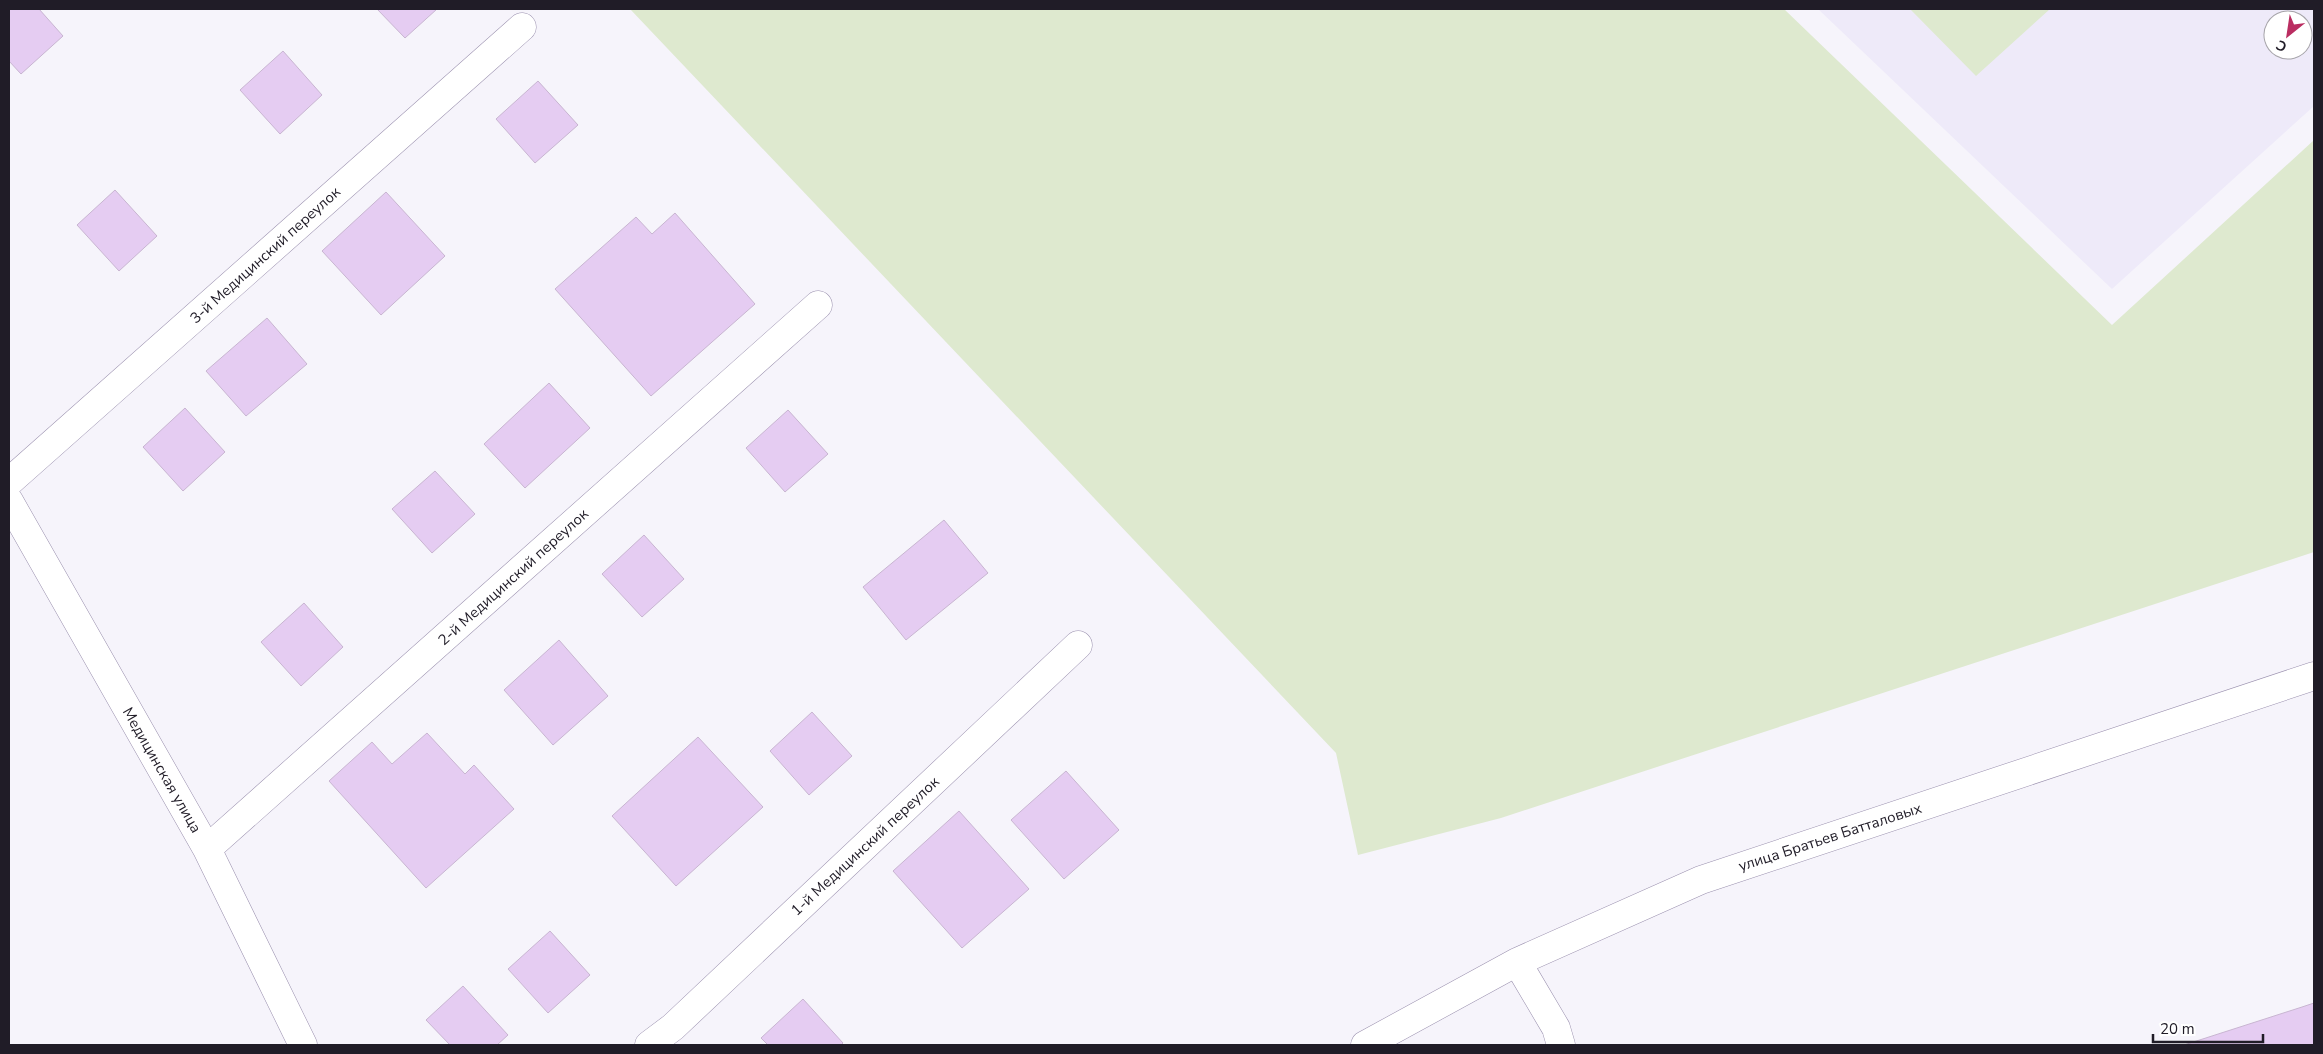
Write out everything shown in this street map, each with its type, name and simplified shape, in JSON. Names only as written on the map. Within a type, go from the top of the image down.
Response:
[{"type":"street","name":"3-й Медицинский переулок","points":[[9,482],[522,27]]},
{"type":"street","name":"2-й Медицинский переулок","points":[[207,849],[818,305]]},
{"type":"street","name":"Медицинская улица","points":[[9,501],[207,849],[303,1045]]},
{"type":"street","name":"1-й Медицинский переулок","points":[[649,1045],[673,1027],[1078,644]]},
{"type":"street","name":"улица Братьев Батталовых","points":[[1365,1045],[1517,962],[1701,880],[2314,676]]},
{"type":"street","points":[[1517,962],[1556,1028],[1561,1045]]},
{"type":"shaded area","points":[[1818,9],[2314,9],[2314,106],[2112,289]]},
{"type":"green space","points":[[630,9],[1784,9],[2112,325],[2314,140],[2314,552],[1501,818],[1358,855],[1336,753]]},
{"type":"green space","points":[[1910,9],[2050,9],[1976,76]]},
{"type":"building","points":[[9,9],[39,9],[63,36],[21,74],[9,61]]},
{"type":"building","points":[[377,9],[437,9],[405,38]]},
{"type":"building","points":[[283,51],[322,95],[280,134],[240,90]]},
{"type":"building","points":[[538,81],[578,125],[535,163],[496,119]]},
{"type":"building","points":[[115,190],[157,236],[119,271],[77,225]]},
{"type":"building","points":[[386,192],[445,256],[381,315],[322,251]]},
{"type":"building","points":[[675,213],[755,304],[651,396],[555,289],[636,217],[652,234]]},
{"type":"building","points":[[267,318],[307,364],[246,416],[206,371]]},
{"type":"building","points":[[549,383],[590,428],[525,488],[484,444]]},
{"type":"building","points":[[185,408],[225,452],[183,491],[143,447]]},
{"type":"building","points":[[788,410],[828,454],[785,492],[746,448]]},
{"type":"building","points":[[435,471],[475,514],[432,553],[392,509]]},
{"type":"building","points":[[944,520],[988,573],[906,640],[863,587]]},
{"type":"building","points":[[644,535],[684,579],[642,617],[602,574]]},
{"type":"building","points":[[304,603],[343,647],[301,686],[261,642]]},
{"type":"building","points":[[559,640],[608,696],[553,745],[504,690]]},
{"type":"building","points":[[812,712],[852,756],[809,795],[770,751]]},
{"type":"building","points":[[427,733],[465,774],[474,765],[514,809],[426,888],[329,781],[372,742],[392,764]]},
{"type":"building","points":[[698,737],[763,807],[676,886],[612,816]]},
{"type":"building","points":[[1066,771],[1119,830],[1064,879],[1011,820]]},
{"type":"building","points":[[959,811],[1029,889],[962,948],[893,871]]},
{"type":"building","points":[[550,931],[590,975],[548,1013],[508,969]]},
{"type":"building","points":[[463,986],[508,1035],[497,1045],[450,1045],[426,1020]]},
{"type":"building","points":[[803,999],[843,1043],[841,1045],[768,1045],[761,1038]]},
{"type":"building","points":[[2314,1003],[2314,1045],[2184,1045],[2302,1007]]}]
